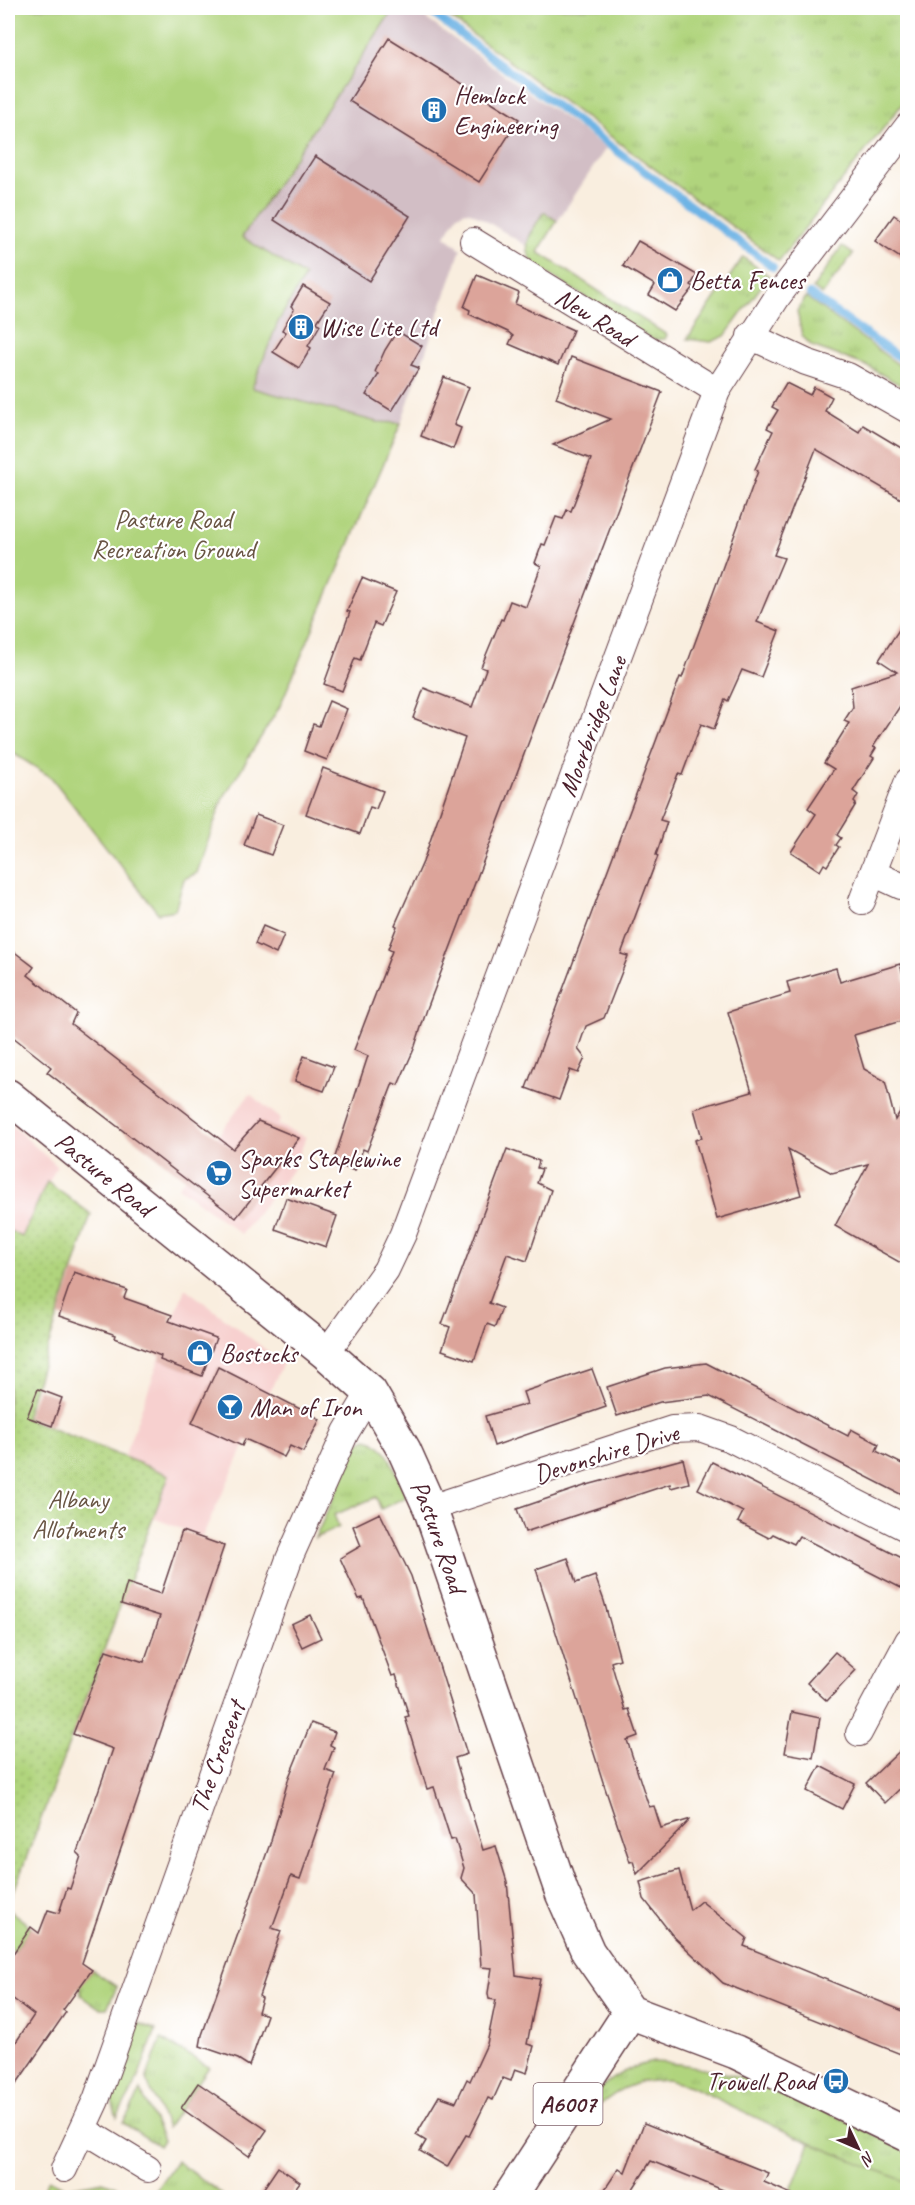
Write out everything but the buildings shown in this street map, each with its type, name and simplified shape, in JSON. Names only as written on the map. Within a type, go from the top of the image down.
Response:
[{"type":"main road","name":"Pasture Road","points":[[8,1096],[326,1353],[370,1392],[392,1425],[430,1508],[562,1893],[588,1952],[630,2012]]},
{"type":"main road","points":[[630,2012],[736,2052],[908,2135]]},
{"type":"main road","name":"A6007","points":[[509,2198],[630,2012]]},
{"type":"street","name":"Moorbridge Lane","points":[[326,1353],[386,1270],[403,1234],[717,391],[750,336],[908,126]]},
{"type":"street","name":"New Road","points":[[473,241],[717,391]]},
{"type":"street","points":[[750,336],[806,362],[848,376],[908,410]]},
{"type":"street","points":[[862,901],[906,791]]},
{"type":"street","points":[[873,873],[901,886]]},
{"type":"street","name":"The Crescent","points":[[64,2169],[84,2130],[289,1559],[346,1432],[370,1392]]},
{"type":"street","name":"Devonshire Drive","points":[[430,1508],[672,1429],[700,1428],[731,1438],[908,1529]]},
{"type":"street","points":[[859,1733],[908,1641]]},
{"type":"street","points":[[84,2130],[148,2169]]},
{"type":"shaded area","points":[[394,8],[411,8],[606,148],[537,252],[473,213],[466,211],[458,215],[445,236],[461,249],[401,423],[377,422],[252,388],[278,322],[305,276],[241,237]]},
{"type":"shaded area","points":[[250,1094],[281,1119],[278,1125],[306,1137],[294,1168],[241,1234],[178,1187]]},
{"type":"shaded area","points":[[8,1122],[57,1166],[22,1237],[8,1230]]},
{"type":"shaded area","points":[[185,1288],[283,1363],[202,1537],[151,1517],[169,1475],[124,1457]]},
{"type":"green space","name":"Pasture Road Recreation Ground","points":[[8,8],[394,8],[242,237],[305,276],[278,322],[252,388],[377,422],[401,423],[279,708],[222,800],[197,873],[184,879],[175,910],[158,913],[51,777],[8,750]]},
{"type":"green space","points":[[437,8],[907,8],[907,98],[779,261]]},
{"type":"green space","points":[[544,212],[557,221],[538,252],[667,335],[665,339],[653,340],[536,266],[528,252],[527,245],[531,232]]},
{"type":"green space","points":[[842,246],[853,254],[822,295],[813,288]]},
{"type":"green space","points":[[743,257],[769,276],[725,336],[711,342],[687,339]]},
{"type":"green space","points":[[806,297],[907,371],[907,389],[867,366],[812,346],[802,336],[797,311]]},
{"type":"green space","name":"Albany Allotments","points":[[47,1182],[91,1214],[25,1418],[169,1475],[8,1907],[8,1230],[22,1237]]},
{"type":"green space","points":[[367,1439],[375,1442],[387,1454],[406,1497],[381,1509],[376,1497],[334,1515],[339,1527],[315,1538],[359,1443]]},
{"type":"green space","points":[[8,1909],[31,1927],[14,1952],[8,1944]]},
{"type":"green space","points":[[92,1970],[117,1987],[107,2008],[99,2008],[81,1995],[80,1985]]},
{"type":"green space","points":[[138,2023],[156,2030],[135,2085],[117,2117],[111,2098]]},
{"type":"green space","points":[[161,2039],[209,2067],[167,2128],[146,2079]]},
{"type":"green space","points":[[653,2062],[687,2065],[720,2072],[752,2081],[815,2106],[907,2150],[907,2183],[810,2143],[690,2086],[667,2080],[640,2082],[622,2089],[596,2107],[588,2102],[594,2094],[617,2076],[634,2067]]},
{"type":"green space","points":[[141,2091],[163,2140],[159,2146],[123,2123]]},
{"type":"green space","points":[[810,2143],[907,2182],[907,2197],[790,2198]]},
{"type":"green space","points":[[176,2161],[222,2194],[220,2197],[151,2197]]},
{"type":"green space","points":[[49,2179],[66,2188],[103,2181],[117,2187],[114,2197],[39,2197]]},
{"type":"waterway","points":[[425,8],[773,267]]},
{"type":"waterway","points":[[810,294],[908,364]]},
{"type":"place","name":"Hemlock Engineering","points":[[434,110]]},
{"type":"place","name":"Betta Fences","points":[[670,280]]},
{"type":"place","name":"Wise Lite Ltd","points":[[301,327]]},
{"type":"place","name":"Sparks Staplewine Supermarket","points":[[219,1173]]},
{"type":"place","name":"Bostocks","points":[[200,1353]]},
{"type":"place","name":"Man of Iron","points":[[230,1407]]},
{"type":"place","name":"Trowell Road","points":[[836,2081]]}]
